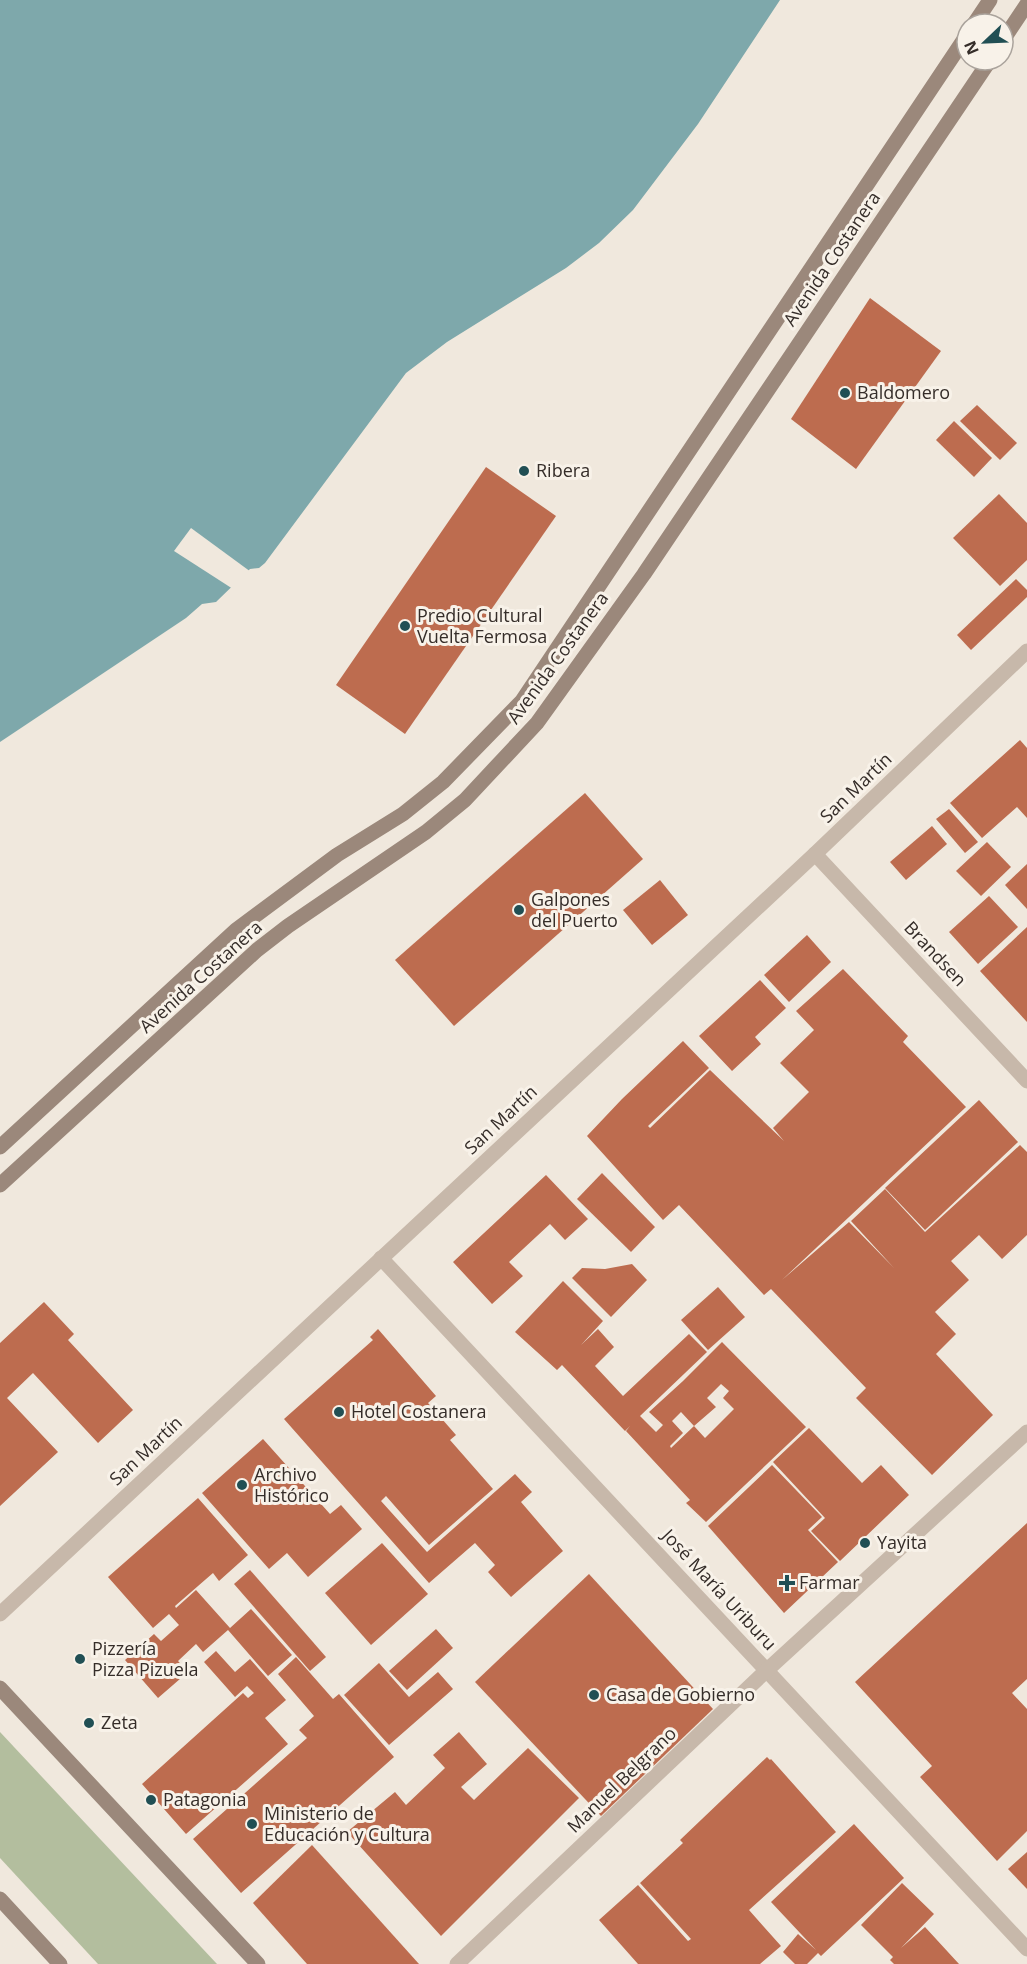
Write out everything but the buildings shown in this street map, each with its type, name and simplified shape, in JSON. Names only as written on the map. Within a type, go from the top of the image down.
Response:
[{"type":"main road","points":[[1015,22],[1027,4]]},
{"type":"main road","name":"Avenida Costanera","points":[[0,1146],[236,930],[338,855],[403,814],[443,783],[522,701],[955,53]]},
{"type":"main road","name":"Avenida Costanera","points":[[0,1185],[257,950],[288,926],[426,832],[465,800],[537,723],[644,574],[982,72]]},
{"type":"main road","points":[[0,1688],[258,1964]]},
{"type":"main road","points":[[0,1899],[60,1964]]},
{"type":"street","name":"San Martín","points":[[0,1614],[815,854],[1027,651]]},
{"type":"street","name":"Brandsen","points":[[815,854],[1027,1081]]},
{"type":"street","name":"José María Uriburu","points":[[381,1258],[1027,1949]]},
{"type":"street","name":"Manuel Belgrano","points":[[457,1964],[767,1670],[1027,1432]]},
{"type":"green space","points":[[0,1732],[217,1964],[98,1964],[0,1858]]},
{"type":"water","points":[[0,0],[780,0],[698,124],[633,210],[599,243],[566,268],[447,342],[406,373],[265,563],[259,568],[250,569],[216,602],[202,604],[186,618],[0,742]]},
{"type":"pier","points":[[191,528],[251,572],[233,589],[174,551]]},
{"type":"place","name":"Baldomero","points":[[845,393]]},
{"type":"place","name":"Ribera","points":[[524,471]]},
{"type":"place","name":"Predio Cultural Vuelta Fermosa","points":[[405,626]]},
{"type":"place","name":"Galpones del Puerto","points":[[519,910]]},
{"type":"place","name":"Hotel Costanera","points":[[339,1412]]},
{"type":"place","name":"Archivo Histórico","points":[[242,1485]]},
{"type":"place","name":"Yayita","points":[[865,1543]]},
{"type":"place","name":"Farmar","points":[[787,1583]]},
{"type":"place","name":"Pizzería Pizza Pizuela","points":[[80,1659]]},
{"type":"place","name":"Casa de Gobierno","points":[[594,1695]]},
{"type":"place","name":"Zeta","points":[[89,1723]]},
{"type":"place","name":"Patagonia","points":[[151,1800]]},
{"type":"place","name":"Ministerio de Educación y Cultura","points":[[252,1824]]}]
